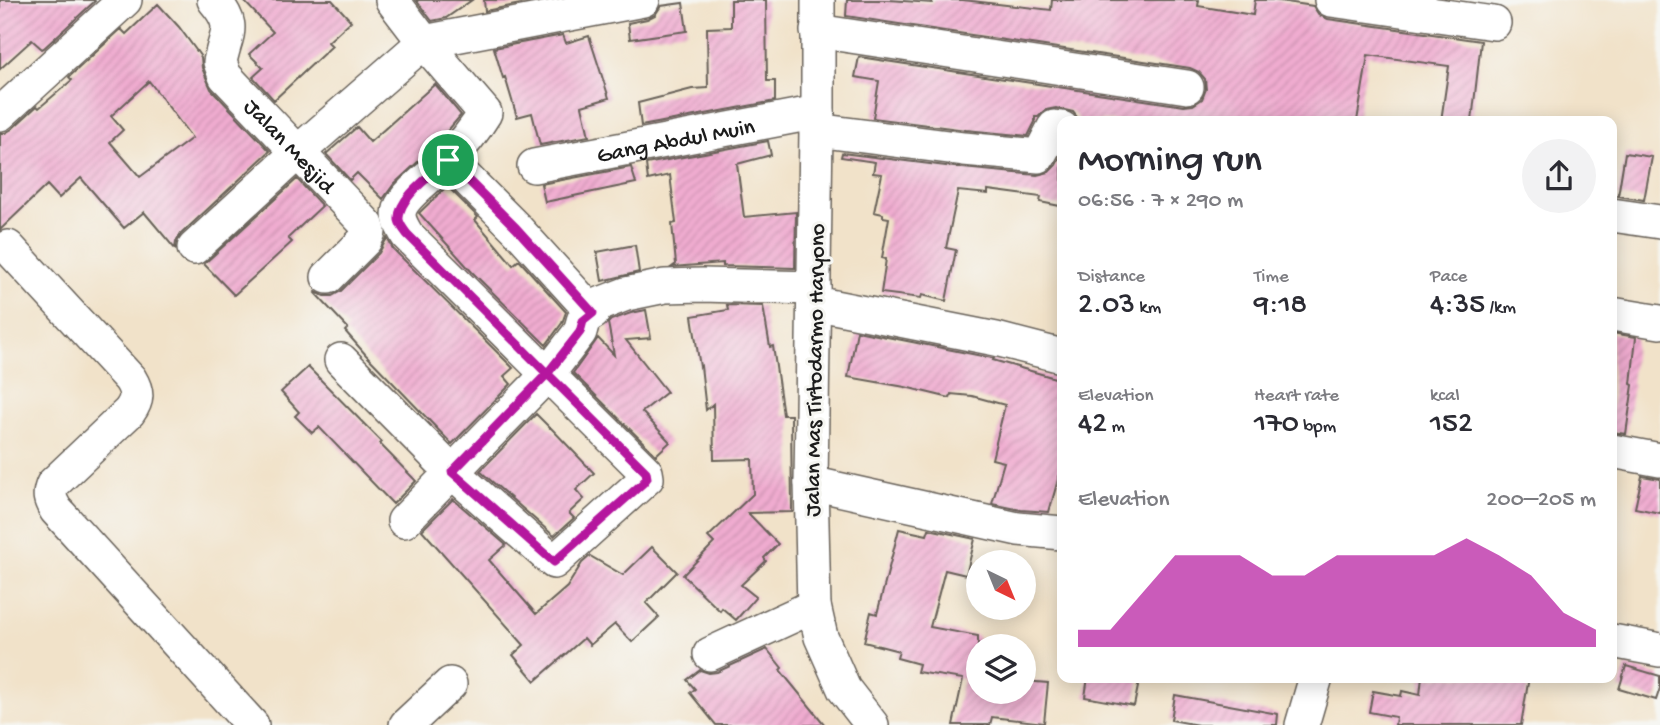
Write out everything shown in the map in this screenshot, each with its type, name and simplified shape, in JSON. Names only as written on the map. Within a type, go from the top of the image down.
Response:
[{"type":"street","points":[[0,114],[125,0]]},
{"type":"street","name":"Jalan Mesjid","points":[[214,0],[228,21],[228,34],[220,62],[225,76],[367,225],[369,232],[365,240],[328,276]]},
{"type":"street","points":[[341,360],[452,472],[554,562],[647,478],[646,472],[407,234],[399,221],[400,208],[405,199],[473,134],[485,113],[392,0]]},
{"type":"street","points":[[194,248],[424,41],[643,0]]},
{"type":"street","points":[[1331,0],[1494,23]]},
{"type":"street","points":[[818,16],[1187,87]]},
{"type":"street","name":"Jalan Mas Tirtodarmo Haryono","points":[[818,16],[811,483],[814,606],[821,637],[844,689],[872,725]]},
{"type":"street","name":"Gang Abdul Muin","points":[[534,166],[817,121],[964,149],[1039,156],[1054,127],[1057,127]]},
{"type":"street","points":[[448,160],[516,228],[593,313]]},
{"type":"street","points":[[1617,216],[1660,222]]},
{"type":"street","points":[[8,247],[130,379],[137,396],[129,412],[53,484],[49,493],[50,501],[65,521],[252,725]]},
{"type":"street","points":[[404,520],[547,374],[580,332],[583,321],[600,304],[626,294],[665,286],[702,285],[814,296],[1057,355]]},
{"type":"street","points":[[1617,315],[1660,322]]},
{"type":"street","points":[[1617,452],[1660,460]]},
{"type":"street","points":[[811,483],[1018,529],[1057,533]]},
{"type":"street","points":[[710,654],[814,606]]},
{"type":"street","points":[[1617,642],[1660,650]]},
{"type":"street","points":[[1302,725],[1314,683]]},
{"type":"street","points":[[406,725],[450,684]]},
{"type":"building","points":[[0,0],[95,1],[44,48],[32,40],[0,69]]},
{"type":"building","points":[[243,0],[332,0],[351,21],[328,42],[332,46],[274,100],[253,77],[263,68],[249,54],[273,32]]},
{"type":"building","points":[[416,0],[472,0],[446,18],[432,21]]},
{"type":"building","points":[[484,0],[541,0],[485,11]]},
{"type":"building","points":[[731,0],[766,0],[767,81],[775,81],[775,101],[641,126],[638,103],[692,89],[708,88],[707,28],[731,27]]},
{"type":"building","points":[[847,0],[932,3],[933,0],[963,0],[1051,10],[1052,0],[1199,0],[1198,6],[1253,15],[1255,0],[1273,0],[1313,6],[1319,15],[1328,19],[1481,41],[1473,116],[1442,116],[1449,66],[1368,55],[1358,116],[1076,116],[1073,112],[1056,108],[1046,110],[1035,117],[1028,136],[873,118],[879,81],[855,77],[859,57],[1184,106],[1193,105],[1202,99],[1206,89],[1205,79],[1190,68],[846,16]]},
{"type":"building","points":[[683,3],[687,31],[630,39],[628,23],[655,15],[661,6]]},
{"type":"building","points":[[158,4],[201,57],[202,68],[211,89],[270,151],[181,234],[175,249],[144,212],[124,228],[81,178],[59,198],[47,185],[0,230],[0,133],[12,129],[72,80],[69,77],[121,29],[126,34]],"holes":[[[149,81],[192,138],[140,177],[110,142],[123,130],[111,116]]]},
{"type":"building","points":[[563,35],[566,43],[589,36],[609,98],[582,106],[589,136],[540,145],[532,113],[517,117],[494,48]]},
{"type":"building","points":[[435,84],[461,115],[434,147],[394,184],[383,199],[357,173],[350,180],[326,154],[357,127],[370,142]]},
{"type":"building","points":[[768,141],[771,155],[737,164],[744,217],[796,212],[795,268],[723,266],[723,263],[672,267],[676,264],[672,224],[676,223],[670,175],[648,180],[646,164]]},
{"type":"building","points":[[842,153],[1037,175],[1049,172],[1057,163],[1057,205],[1040,202],[1041,197],[988,190],[988,194],[958,191],[946,248],[956,250],[946,301],[922,295],[921,298],[881,293],[886,259],[882,258],[889,218],[874,212],[882,174],[873,173],[875,162],[841,157]]},
{"type":"building","points":[[1625,153],[1652,157],[1644,200],[1618,196]]},
{"type":"building","points":[[631,167],[636,183],[545,202],[541,184]]},
{"type":"building","points":[[297,179],[322,206],[288,238],[292,242],[234,295],[204,264]]},
{"type":"building","points":[[447,186],[478,217],[475,220],[513,265],[519,260],[566,312],[562,323],[546,345],[472,272],[419,213]]},
{"type":"building","points":[[387,238],[393,249],[513,368],[504,376],[511,384],[452,444],[366,355],[345,331],[348,328],[315,293],[332,296],[341,291],[379,253]]},
{"type":"building","points":[[635,245],[639,272],[602,281],[597,252]]},
{"type":"building","points":[[727,305],[763,306],[770,347],[773,346],[783,415],[791,415],[792,512],[748,513],[778,544],[764,558],[766,561],[741,585],[756,597],[736,620],[722,608],[720,611],[683,575],[714,543],[708,537],[753,494],[752,459],[714,460],[713,404],[706,410],[692,316],[728,310]]},
{"type":"building","points":[[646,310],[651,338],[626,340],[667,392],[642,412],[670,442],[656,455],[573,373],[598,338],[614,355],[608,323],[611,320]]},
{"type":"building","points":[[857,331],[994,358],[993,360],[1057,379],[1057,483],[1049,512],[992,504],[1004,462],[992,459],[1005,405],[972,396],[951,394],[950,398],[848,377]]},
{"type":"building","points":[[1617,334],[1636,337],[1626,434],[1617,433]]},
{"type":"building","points":[[308,367],[382,442],[380,444],[416,481],[393,504],[319,427],[312,433],[295,416],[299,412],[281,392]]},
{"type":"building","points":[[536,414],[594,473],[576,490],[584,499],[569,513],[574,518],[554,536],[480,471]]},
{"type":"building","points":[[1642,476],[1660,479],[1660,513],[1635,508]]},
{"type":"building","points":[[453,499],[506,545],[489,560],[536,614],[567,587],[582,563],[590,556],[623,575],[652,547],[677,572],[646,603],[659,617],[632,642],[615,624],[590,645],[584,638],[535,681],[513,655],[524,645],[422,530]]},
{"type":"building","points":[[899,529],[927,535],[929,529],[975,539],[972,550],[966,550],[966,575],[945,570],[930,627],[967,634],[966,704],[1036,704],[1036,682],[1048,683],[1044,723],[992,717],[990,725],[953,725],[963,679],[917,672],[919,664],[897,658],[899,651],[864,642],[871,612],[877,614]]},
{"type":"building","points":[[767,649],[782,668],[780,670],[825,725],[716,725],[690,693],[695,689],[687,680],[700,670],[717,672]]},
{"type":"building","points":[[1626,666],[1660,676],[1656,700],[1619,689]]},
{"type":"building","points":[[1087,683],[1139,683],[1134,706],[1085,697]]},
{"type":"building","points":[[1421,683],[1528,683],[1521,725],[1395,725],[1396,717],[1369,712],[1373,691],[1401,696],[1402,691],[1420,695]]},
{"type":"building","points":[[1175,695],[1278,714],[1277,725],[1198,725],[1171,720]]},
{"type":"route","points":[[448,160],[405,199],[400,208],[399,221],[407,234],[547,374],[646,472],[647,478],[643,483],[554,562],[452,472],[547,374],[580,332],[583,321],[593,313],[516,228],[448,160]]}]
